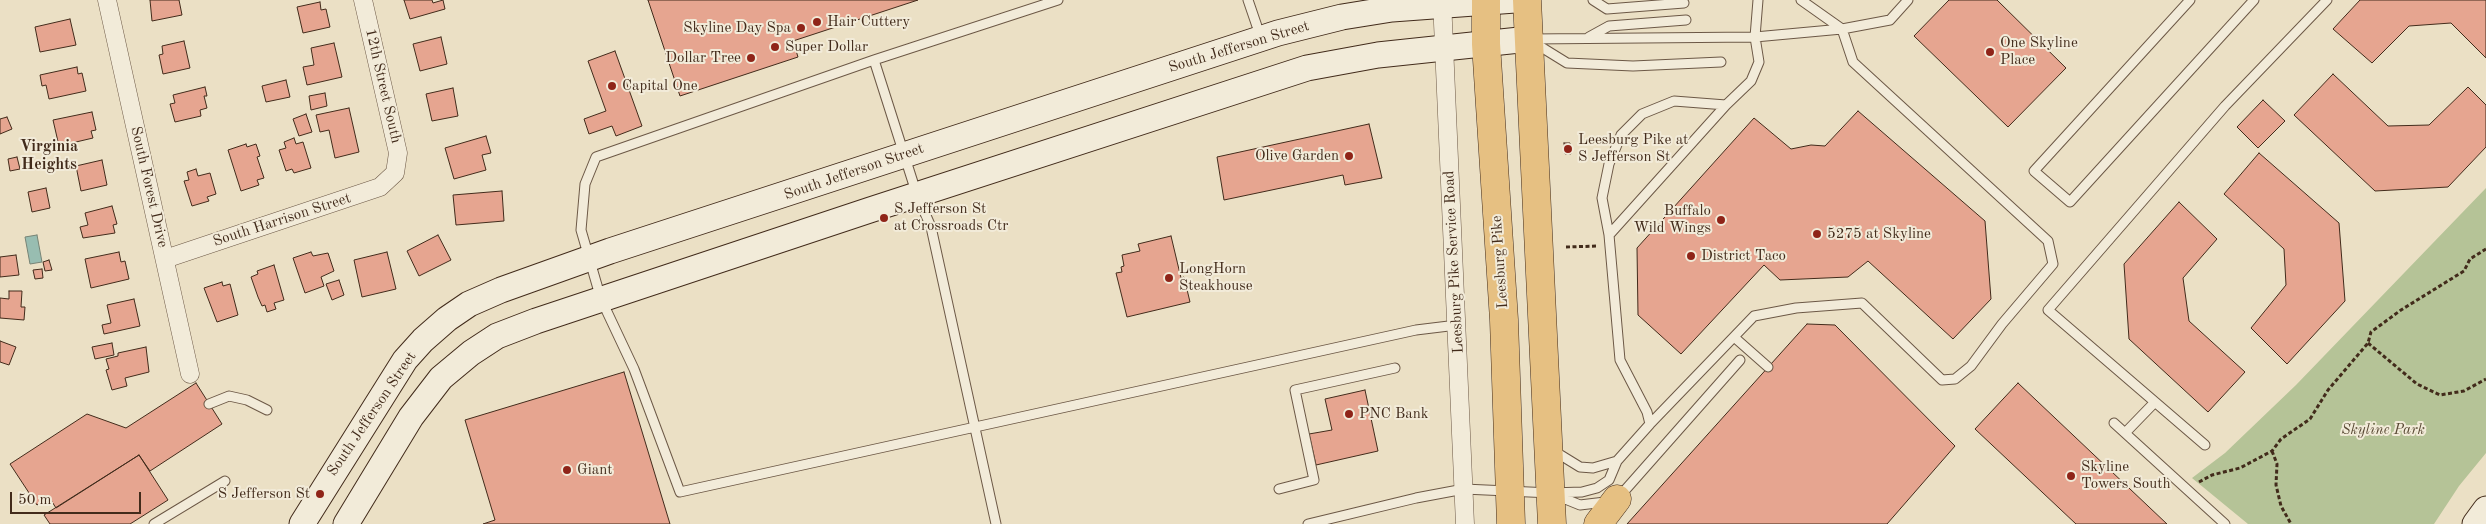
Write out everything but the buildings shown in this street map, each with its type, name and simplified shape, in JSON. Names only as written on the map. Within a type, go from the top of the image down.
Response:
[{"type":"main road","points":[[1527,0],[1552,524]]},
{"type":"main road","name":"Leesburg Pike","points":[[1486,1],[1486,44],[1504,320],[1512,524]]},
{"type":"main road","points":[[1598,524],[1618,499]]},
{"type":"street","name":"South Forest Drive","points":[[107,0],[190,374]]},
{"type":"street","name":"12th Street South","points":[[363,0],[398,153],[395,173]]},
{"type":"street","name":"South Jefferson Street","points":[[302,524],[382,393],[405,360],[423,340],[469,304],[589,258],[1262,38],[1342,17],[1392,9],[1443,3],[1515,0]]},
{"type":"street","name":"Leesburg Pike Service Road","points":[[1443,3],[1466,524]]},
{"type":"street","points":[[346,524],[411,417],[441,378],[471,353],[497,336],[601,299],[1307,68],[1378,55],[1529,39]]},
{"type":"street","name":"South Harrison Street","points":[[165,259],[380,187],[395,173]]},
{"type":"street","points":[[2475,524],[2486,509]]},
{"type":"lane","points":[[1058,0],[874,60],[596,157],[585,184],[581,230],[601,299],[634,369],[680,492],[1416,330],[1457,325]]},
{"type":"lane","points":[[1248,0],[1262,38]]},
{"type":"lane","points":[[1593,0],[1608,8],[1684,3]]},
{"type":"lane","points":[[1609,235],[1726,105],[1751,82],[1759,62],[1755,37],[1758,0]]},
{"type":"lane","points":[[1308,524],[1416,498],[1464,489],[1551,493],[1582,492],[1597,488],[1609,480],[1617,460],[1754,316],[1796,308],[1862,303],[1942,380],[1955,379],[1971,366],[2002,324],[2053,264],[2048,241],[1853,62],[1842,30],[1801,0]]},
{"type":"lane","points":[[1529,39],[1755,37],[1842,30],[1890,20],[1908,0]]},
{"type":"lane","points":[[2190,0],[2034,171],[2070,202],[2254,0]]},
{"type":"lane","points":[[2205,444],[2048,310],[2225,106],[2327,0]]},
{"type":"lane","points":[[1586,38],[1609,26],[1686,20]]},
{"type":"lane","points":[[1529,39],[1567,63],[1633,66],[1721,62]]},
{"type":"lane","points":[[874,60],[917,195],[931,227],[996,524]]},
{"type":"lane","points":[[1650,424],[1644,406],[1620,360],[1609,235],[1602,198],[1608,164],[1622,135],[1642,114],[1674,101],[1726,105]]},
{"type":"lane","points":[[1734,336],[1768,367]]},
{"type":"lane","points":[[1551,493],[1580,505],[1597,505],[1618,499],[1740,360]]},
{"type":"lane","points":[[1279,489],[1314,480],[1295,390],[1395,368]]},
{"type":"lane","points":[[209,404],[229,396],[247,400],[267,410]]},
{"type":"lane","points":[[2125,433],[2155,402]]},
{"type":"lane","points":[[2114,423],[2226,524]]},
{"type":"lane","points":[[1548,448],[1572,464],[1580,467],[1593,468],[1617,460]]},
{"type":"lane","points":[[154,524],[225,481]]},
{"type":"path","points":[[1566,247],[1600,246]]},
{"type":"path","points":[[2198,482],[2212,475],[2240,468],[2272,450],[2281,439],[2310,419],[2328,390],[2368,343],[2371,332],[2401,310],[2464,271],[2470,259],[2486,249]]},
{"type":"path","points":[[2368,343],[2417,384],[2440,395],[2464,391],[2486,379]]},
{"type":"path","points":[[2272,450],[2277,464],[2276,485],[2281,506],[2291,524]]},
{"type":"green space","name":"Skyline Park","points":[[2486,188],[2486,453],[2459,486],[2434,524],[2248,524],[2192,478],[2225,453],[2296,385]]},
{"type":"water","points":[[37,235],[42,262],[30,264],[25,237]]},
{"type":"place","name":"Hair Cuttery","points":[[817,22]]},
{"type":"place","name":"Skyline Day Spa","points":[[801,28]]},
{"type":"place","name":"Super Dollar","points":[[775,47]]},
{"type":"place","name":"One Skyline Place","points":[[1990,52]]},
{"type":"place","name":"Dollar Tree","points":[[751,58]]},
{"type":"place","name":"Capital One","points":[[612,86]]},
{"type":"place","name":"Leesburg Pike at S Jefferson St","points":[[1568,149]]},
{"type":"place","name":"Olive Garden","points":[[1349,156]]},
{"type":"place","name":"S Jefferson St at Crossroads Ctr","points":[[884,218]]},
{"type":"place","name":"Buffalo Wild Wings","points":[[1721,220]]},
{"type":"place","name":"5275 at Skyline","points":[[1817,234]]},
{"type":"place","name":"District Taco","points":[[1691,256]]},
{"type":"place","name":"LongHorn Steakhouse","points":[[1169,278]]},
{"type":"place","name":"PNC Bank","points":[[1349,414]]},
{"type":"place","name":"Giant","points":[[567,470]]},
{"type":"place","name":"Skyline Towers South","points":[[2071,476]]},
{"type":"place","name":"S Jefferson St","points":[[320,494]]},
{"type":"district","name":"Virginia Heights","points":[[49,156]]}]
